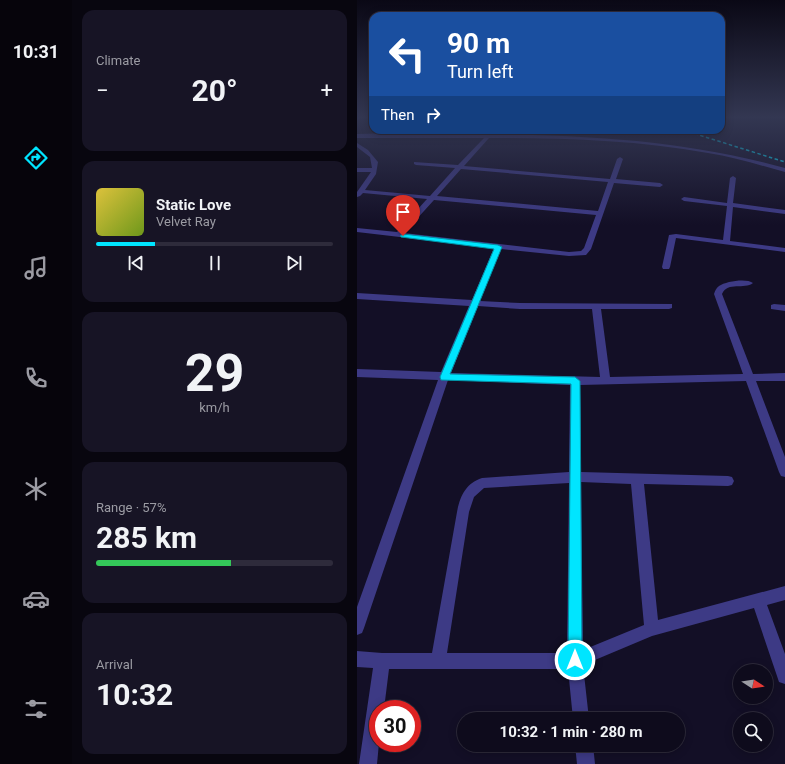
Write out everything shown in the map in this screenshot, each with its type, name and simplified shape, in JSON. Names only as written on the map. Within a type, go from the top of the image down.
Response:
[{"type":"street","points":[[369,154],[375,158],[376,165],[359,194],[432,198],[599,213]]},
{"type":"street","points":[[398,235],[472,154]]},
{"type":"street","points":[[723,154],[785,170]]},
{"type":"street","points":[[357,230],[498,247],[569,254],[583,253],[587,250],[599,213],[620,159]]},
{"type":"street","points":[[416,164],[660,184]]},
{"type":"street","points":[[357,170],[374,170]]},
{"type":"street","points":[[726,242],[733,178]]},
{"type":"street","points":[[684,199],[785,212]]},
{"type":"street","points":[[665,267],[673,237],[676,236],[785,250]]},
{"type":"street","points":[[357,628],[444,377],[476,304],[498,247]]},
{"type":"street","points":[[749,283],[723,286],[719,289],[718,294],[751,378],[785,472]]},
{"type":"street","points":[[357,296],[520,306],[669,306]]},
{"type":"street","points":[[596,306],[605,380]]},
{"type":"street","points":[[774,308],[785,308]]},
{"type":"street","points":[[357,373],[575,381],[785,377]]},
{"type":"street","points":[[575,381],[575,660],[580,712]]},
{"type":"street","points":[[438,661],[465,502],[472,488],[482,483],[575,477],[728,481]]},
{"type":"street","points":[[637,479],[652,629]]},
{"type":"street","points":[[357,659],[382,661],[575,660],[652,629],[785,593]]},
{"type":"street","points":[[758,600],[785,676]]},
{"type":"street","points":[[368,764],[382,661]]},
{"type":"street","points":[[585,752],[587,764]]},
{"type":"railway","points":[[758,154],[785,162]]},
{"type":"route","points":[[403,236],[498,247],[476,304],[444,377],[575,381],[575,660]]}]
